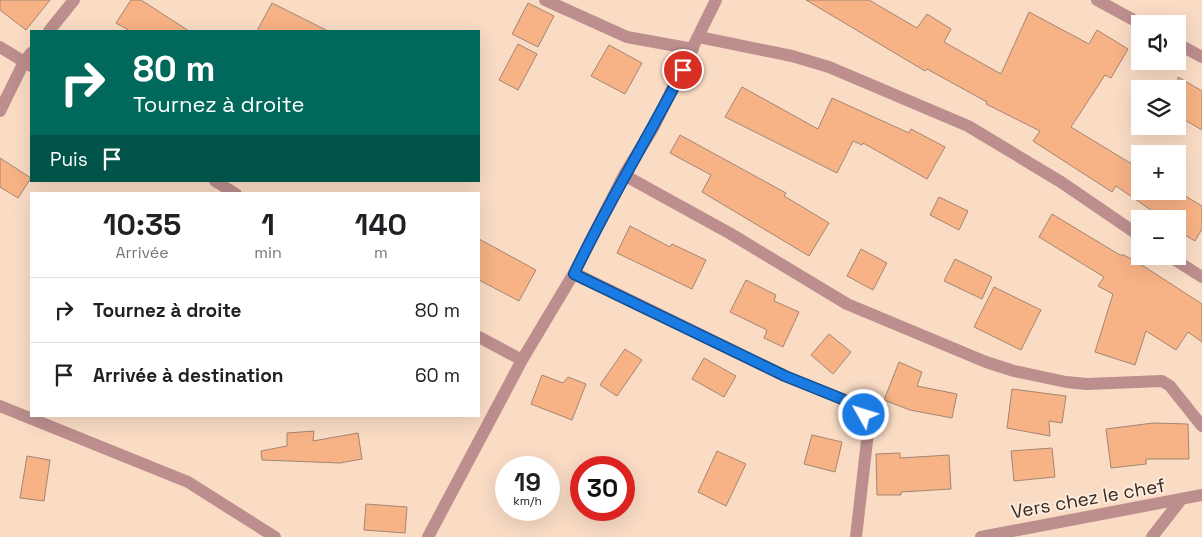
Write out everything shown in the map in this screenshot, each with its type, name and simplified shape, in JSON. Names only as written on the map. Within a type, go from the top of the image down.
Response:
[{"type":"street","points":[[50,30],[74,0]]},
{"type":"street","points":[[545,0],[626,37],[696,43],[792,56],[829,67],[968,126],[1061,182],[1131,230]]},
{"type":"street","points":[[428,537],[522,360],[574,274],[624,175],[653,128],[716,0]]},
{"type":"street","points":[[1097,0],[1131,19]]},
{"type":"street","points":[[0,48],[29,60],[0,111]]},
{"type":"street","points":[[1186,48],[1202,57]]},
{"type":"street","points":[[624,175],[731,234],[847,304],[1014,371],[1066,382],[1087,384],[1162,381],[1170,386],[1202,426]]},
{"type":"street","points":[[217,182],[233,192]]},
{"type":"street","points":[[1183,265],[1202,277]]},
{"type":"street","points":[[574,274],[785,376],[847,401],[857,408],[868,422],[868,432],[856,537]]},
{"type":"street","points":[[480,337],[522,360]]},
{"type":"street","points":[[0,406],[188,482],[275,537]]},
{"type":"street","name":"Vers chez le chef","points":[[981,537],[1202,495]]},
{"type":"street","points":[[1152,537],[1180,500]]},
{"type":"building","points":[[0,0],[50,0],[26,30],[0,10]]},
{"type":"building","points":[[131,0],[141,0],[187,30],[128,30],[116,23]]},
{"type":"building","points":[[806,0],[869,0],[917,28],[927,14],[951,29],[944,42],[1001,74],[1029,12],[1089,44],[1097,30],[1128,49],[1111,78],[1105,75],[1071,127],[1131,164],[1131,196],[1116,186],[1112,192],[1033,141],[1040,131],[986,104],[987,102],[927,69],[925,71]]},
{"type":"building","points":[[272,3],[326,30],[258,30]]},
{"type":"building","points":[[528,3],[554,16],[538,47],[512,34]]},
{"type":"building","points":[[518,44],[537,54],[518,90],[499,80]]},
{"type":"building","points":[[609,45],[642,63],[625,94],[591,76]]},
{"type":"building","points":[[1186,82],[1202,91],[1202,130],[1186,121]]},
{"type":"building","points":[[742,87],[818,129],[832,98],[909,133],[911,129],[945,147],[927,179],[863,143],[862,145],[853,141],[837,173],[725,117]]},
{"type":"building","points":[[680,135],[786,193],[784,196],[829,223],[809,256],[702,192],[711,175],[670,153]]},
{"type":"building","points":[[0,158],[30,177],[18,198],[0,187]]},
{"type":"building","points":[[1186,196],[1202,206],[1202,229],[1195,241],[1186,236],[1186,210],[1151,210],[1136,200],[1186,200]]},
{"type":"building","points":[[939,197],[968,211],[959,230],[930,215]]},
{"type":"building","points":[[1052,214],[1120,255],[1131,259],[1131,265],[1145,267],[1202,304],[1202,342],[1188,332],[1176,350],[1146,331],[1135,365],[1095,352],[1113,294],[1098,286],[1104,277],[1039,237]]},
{"type":"building","points":[[630,226],[670,247],[672,244],[706,260],[692,289],[617,253]]},
{"type":"building","points":[[480,240],[536,270],[519,301],[480,281]]},
{"type":"building","points":[[861,249],[887,263],[873,290],[847,276]]},
{"type":"building","points":[[955,259],[992,277],[982,299],[944,281]]},
{"type":"building","points":[[746,280],[776,295],[774,301],[799,312],[783,347],[764,338],[767,330],[730,312]]},
{"type":"building","points":[[994,287],[1041,310],[1021,350],[974,327]]},
{"type":"building","points":[[829,334],[851,352],[833,374],[811,355]]},
{"type":"building","points":[[625,349],[642,360],[617,396],[600,385]]},
{"type":"building","points":[[704,358],[736,376],[724,397],[692,379]]},
{"type":"building","points":[[899,362],[922,372],[917,386],[957,394],[952,418],[910,410],[884,400]]},
{"type":"building","points":[[542,375],[563,383],[568,377],[586,384],[572,420],[531,404]]},
{"type":"building","points":[[1012,389],[1066,396],[1062,423],[1049,421],[1050,436],[1007,428]]},
{"type":"building","points":[[1153,423],[1188,424],[1189,459],[1146,459],[1146,464],[1111,468],[1106,429]]},
{"type":"building","points":[[314,431],[313,441],[358,433],[362,459],[340,463],[262,460],[261,451],[287,446],[287,433]]},
{"type":"building","points":[[812,435],[842,442],[835,472],[804,464]]},
{"type":"building","points":[[1052,448],[1055,477],[1014,481],[1011,451]]},
{"type":"building","points":[[717,451],[746,464],[726,506],[698,492]]},
{"type":"building","points":[[900,453],[900,458],[949,455],[951,489],[901,492],[901,495],[877,495],[876,454]]},
{"type":"building","points":[[27,456],[50,460],[44,501],[20,498]]},
{"type":"building","points":[[366,504],[407,507],[405,533],[364,530]]},
{"type":"route","points":[[683,70],[653,128],[624,175],[574,274],[785,376],[847,401],[864,415]]}]
